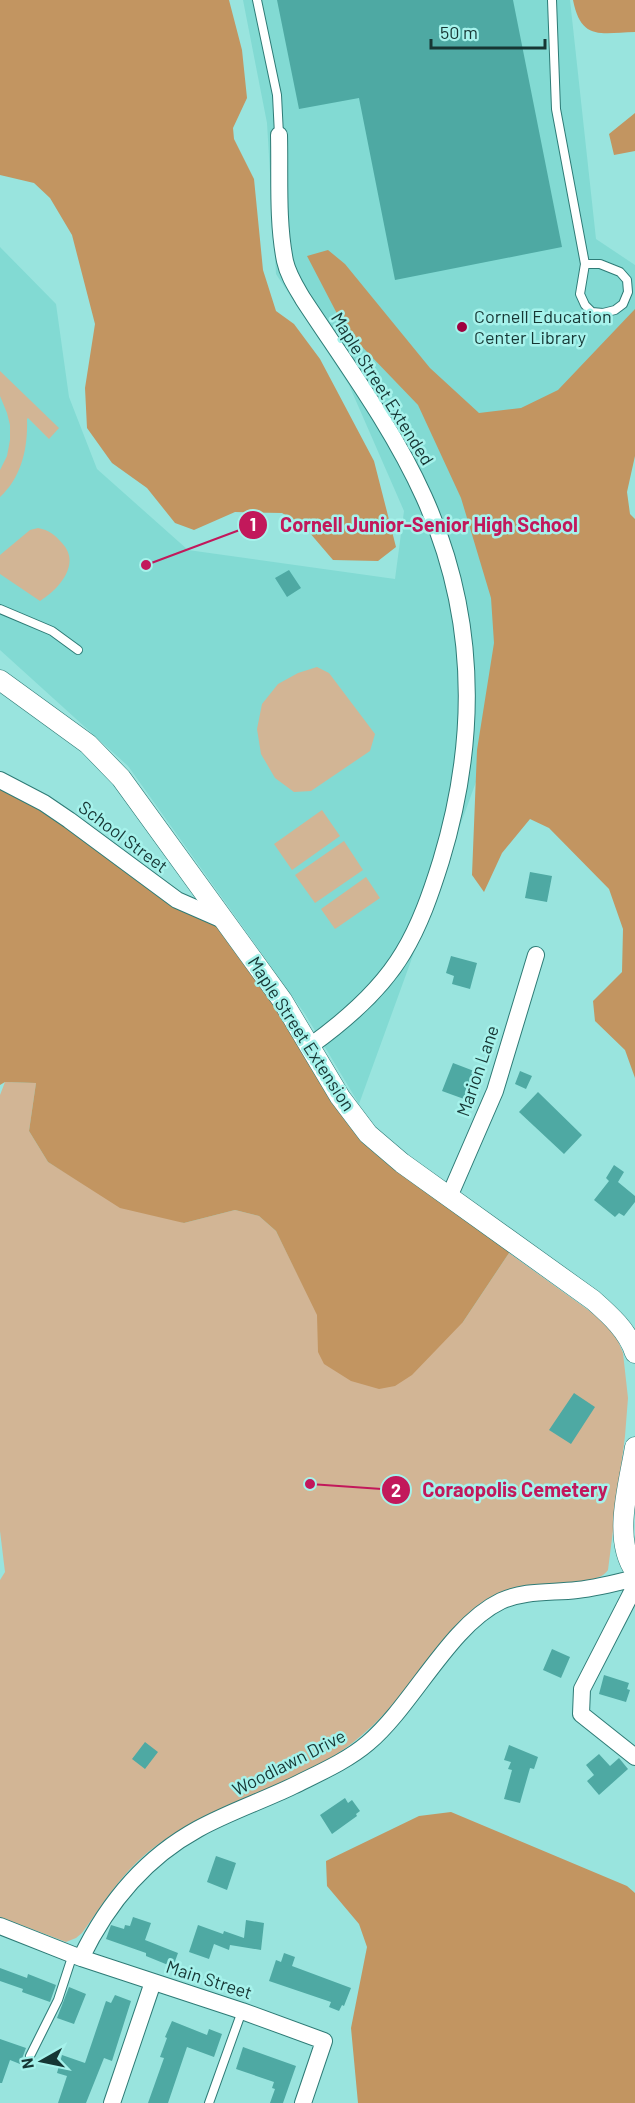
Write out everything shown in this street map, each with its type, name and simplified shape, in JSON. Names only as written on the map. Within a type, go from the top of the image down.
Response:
[{"type":"street","name":"Maple Street Extended","points":[[279,135],[282,233],[286,263],[292,280],[303,299],[402,453],[424,498],[445,555],[456,598],[468,678],[466,729],[459,786],[450,830],[417,928],[402,955],[359,1006],[310,1046]]},
{"type":"street","name":"Maple Street Extension","points":[[0,680],[72,731],[105,761],[137,800],[282,1000],[356,1120],[402,1163],[593,1300],[616,1322],[634,1348]]},
{"type":"street","name":"School Street","points":[[0,780],[44,803],[177,900],[225,921]]},
{"type":"street","name":"Marion Lane","points":[[449,1197],[495,1091],[536,955]]},
{"type":"street","points":[[635,1447],[623,1533],[628,1559],[635,1571]]},
{"type":"street","name":"Woodlawn Drive","points":[[77,1956],[126,1886],[171,1846],[198,1829],[323,1772],[369,1743],[394,1716],[458,1636],[479,1616],[501,1602],[520,1595],[601,1587],[635,1578]]},
{"type":"street","points":[[635,1586],[582,1689],[581,1713],[635,1757]]},
{"type":"street","points":[[0,1926],[77,1956]]},
{"type":"street","name":"Main Street","points":[[77,1956],[324,2041],[303,2103]]},
{"type":"street","points":[[112,2103],[153,1982]]},
{"type":"lane","points":[[257,0],[277,94],[279,135]]},
{"type":"lane","points":[[552,0],[556,109],[585,264],[580,294],[585,305],[592,312],[603,313],[615,310],[623,304],[628,292],[627,280],[620,272],[600,264],[585,264]]},
{"type":"lane","points":[[0,609],[52,632],[78,650]]},
{"type":"lane","points":[[30,2056],[77,1956]]},
{"type":"lane","points":[[209,2103],[242,2011]]},
{"type":"shaded area","points":[[0,0],[229,0],[242,50],[247,98],[233,128],[234,139],[254,179],[263,270],[276,311],[294,324],[320,359],[374,461],[396,547],[378,561],[333,560],[303,525],[282,513],[235,512],[194,530],[175,523],[147,488],[112,463],[87,428],[85,388],[95,324],[72,235],[50,198],[34,183],[0,175]]},
{"type":"shaded area","points":[[243,0],[570,0],[596,239],[635,265],[635,344],[359,1104],[305,1014],[128,766],[0,650],[0,247],[56,304],[69,397],[97,469],[188,550],[395,579],[404,511],[349,385],[276,274],[267,123]]},
{"type":"shaded area","points":[[573,0],[635,0],[635,32],[594,32],[581,22]]},
{"type":"shaded area","points":[[635,113],[635,151],[614,155],[609,134]]},
{"type":"shaded area","points":[[328,250],[345,264],[430,368],[479,413],[521,408],[558,390],[635,309],[635,456],[627,492],[630,514],[635,519],[635,1078],[625,1050],[595,1021],[593,1001],[622,972],[623,929],[609,889],[549,828],[530,819],[502,853],[484,892],[472,875],[477,750],[494,643],[491,598],[461,498],[418,405],[345,329],[307,256]]},
{"type":"shaded area","points":[[0,371],[59,428],[49,439],[27,419],[22,461],[14,480],[0,497],[0,470],[7,456],[10,425],[0,396]]},
{"type":"shaded area","points":[[38,528],[57,538],[68,551],[70,559],[69,568],[60,583],[40,601],[0,574],[0,555],[30,530]]},
{"type":"shaded area","points":[[317,667],[329,673],[375,734],[370,751],[311,791],[294,792],[275,778],[261,754],[257,729],[262,704],[278,684],[298,673]]},
{"type":"shaded area","points":[[0,780],[225,921],[356,1120],[515,1244],[463,1322],[412,1375],[395,1386],[379,1389],[351,1381],[324,1364],[318,1352],[317,1315],[276,1231],[259,1216],[235,1210],[184,1223],[120,1208],[48,1162],[29,1131],[36,1083],[5,1082],[0,1085]]},
{"type":"shaded area","points":[[322,810],[340,836],[292,870],[274,844]]},
{"type":"shaded area","points":[[344,841],[363,870],[315,903],[295,875]]},
{"type":"shaded area","points":[[366,877],[380,898],[335,929],[321,909]]},
{"type":"shaded area","points":[[5,1082],[36,1083],[29,1131],[48,1162],[84,1184],[184,1223],[235,1210],[259,1216],[276,1231],[318,1315],[318,1352],[463,1322],[509,1253],[607,1326],[618,1341],[623,1353],[628,1398],[608,1570],[602,1576],[580,1582],[517,1587],[487,1599],[455,1627],[393,1704],[362,1735],[311,1769],[227,1806],[173,1834],[148,1852],[129,1870],[82,1933],[66,1942],[0,1917],[0,1580],[5,1572],[0,1531],[0,1095]]},
{"type":"shaded area","points":[[451,1812],[627,1886],[635,1893],[635,2103],[358,2103],[351,2028],[367,1947],[359,1924],[327,1886],[326,1861],[419,1816]]},
{"type":"building","points":[[277,0],[513,0],[562,247],[395,280],[359,98],[299,109]]},
{"type":"building","points":[[289,570],[301,588],[287,597],[275,578]]},
{"type":"building","points":[[530,872],[552,876],[547,902],[525,898]]},
{"type":"building","points":[[451,956],[477,963],[470,989],[452,984],[454,976],[446,973]]},
{"type":"building","points":[[453,1063],[474,1071],[464,1099],[442,1091]]},
{"type":"building","points":[[520,1071],[532,1076],[526,1089],[515,1084]]},
{"type":"building","points":[[538,1092],[582,1135],[564,1154],[519,1112]]},
{"type":"building","points":[[614,1165],[624,1172],[618,1182],[635,1196],[635,1202],[624,1216],[619,1213],[615,1217],[594,1200],[609,1181],[606,1178]]},
{"type":"building","points":[[574,1393],[595,1407],[571,1444],[549,1430]]},
{"type":"building","points":[[552,1649],[570,1657],[561,1678],[543,1670]]},
{"type":"building","points":[[604,1675],[629,1683],[627,1689],[630,1690],[626,1702],[599,1694]]},
{"type":"building","points":[[145,1742],[158,1752],[145,1769],[132,1759]]},
{"type":"building","points":[[509,1745],[538,1757],[534,1769],[530,1768],[520,1803],[504,1799],[512,1770],[508,1769],[511,1762],[504,1760]]},
{"type":"building","points":[[599,1754],[610,1766],[619,1758],[628,1769],[599,1795],[587,1781],[594,1775],[586,1765]]},
{"type":"building","points":[[345,1798],[348,1803],[352,1800],[360,1811],[356,1814],[357,1816],[332,1834],[320,1815]]},
{"type":"building","points":[[216,1856],[236,1863],[227,1890],[207,1882]]},
{"type":"building","points":[[133,1917],[151,1923],[145,1940],[178,1953],[173,1967],[146,1956],[146,1953],[106,1939],[111,1925],[124,1929],[125,1925],[130,1926]]},
{"type":"building","points":[[246,1920],[264,1923],[261,1950],[230,1945],[229,1950],[214,1944],[209,1959],[189,1952],[198,1925],[223,1934],[224,1931],[244,1938]]},
{"type":"building","points":[[284,1953],[295,1957],[292,1966],[351,1988],[344,2006],[342,2005],[339,2011],[329,2007],[331,2002],[269,1981],[276,1960],[281,1962]]},
{"type":"building","points":[[0,1968],[27,1978],[28,1974],[56,1985],[50,2002],[0,1981]]},
{"type":"building","points":[[69,1987],[86,1994],[74,2024],[57,2018]]},
{"type":"building","points":[[115,1995],[131,2001],[112,2061],[104,2058],[86,2103],[58,2103],[67,2076],[57,2073],[62,2055],[85,2063],[106,2001],[111,2003]]},
{"type":"building","points":[[172,2021],[207,2035],[209,2029],[222,2034],[214,2057],[187,2047],[168,2103],[148,2103],[164,2058],[160,2057]]},
{"type":"building","points":[[0,2039],[26,2048],[20,2064],[10,2060],[2,2083],[0,2083]]},
{"type":"building","points":[[243,2047],[296,2066],[283,2103],[270,2103],[275,2089],[272,2088],[274,2082],[236,2069]]},
{"type":"place","name":"Cornell Education Center Library","points":[[462,327]]},
{"type":"place","name":"Cornell Junior-Senior High School","points":[[146,565]]},
{"type":"place","name":"Coraopolis Cemetery","points":[[310,1484]]}]
